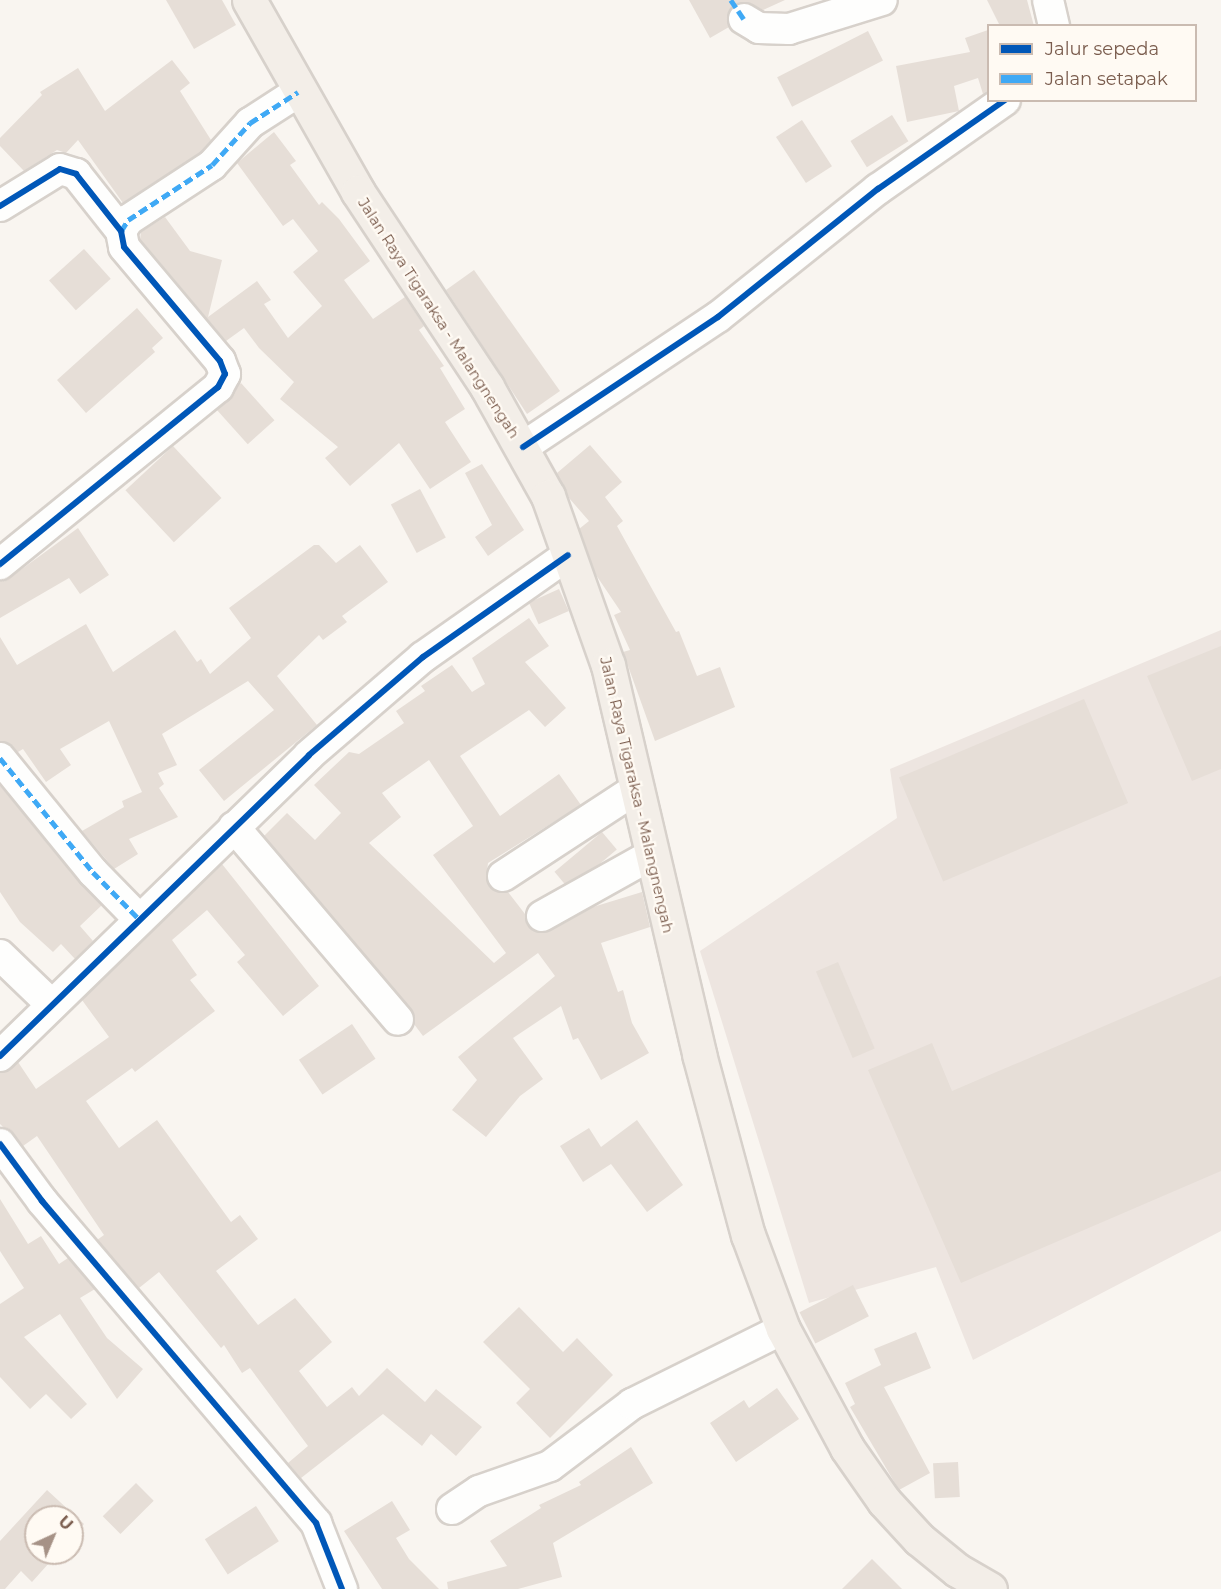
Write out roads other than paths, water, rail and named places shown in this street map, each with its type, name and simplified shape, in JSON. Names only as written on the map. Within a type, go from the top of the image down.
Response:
[{"type":"main road","name":"Jalan Raya Tigaraksa - Malangnengah","points":[[249,0],[298,92],[523,447],[548,496],[608,665],[651,855],[748,1235],[783,1329],[847,1448],[884,1501],[919,1539],[957,1570],[990,1589]]},
{"type":"street","points":[[744,19],[759,28],[789,29],[882,0]]},
{"type":"street","points":[[1048,0],[1054,24]]},
{"type":"street","points":[[121,231],[128,220],[212,165],[250,123],[298,92]]},
{"type":"street","points":[[523,447],[718,317],[878,189],[1002,102]]},
{"type":"street","points":[[0,206],[60,170],[68,169],[121,231],[124,247],[220,361],[223,380],[0,564]]},
{"type":"street","points":[[0,1056],[309,755],[423,657],[568,555]]},
{"type":"street","points":[[0,758],[93,872],[139,919]]},
{"type":"street","points":[[503,876],[636,789]]},
{"type":"street","points":[[234,827],[398,1020]]},
{"type":"street","points":[[542,916],[651,855]]},
{"type":"street","points":[[0,955],[51,1005]]},
{"type":"street","points":[[0,1144],[42,1201],[316,1523],[342,1589]]},
{"type":"street","points":[[452,1509],[479,1491],[550,1466],[632,1404],[783,1329]]}]
